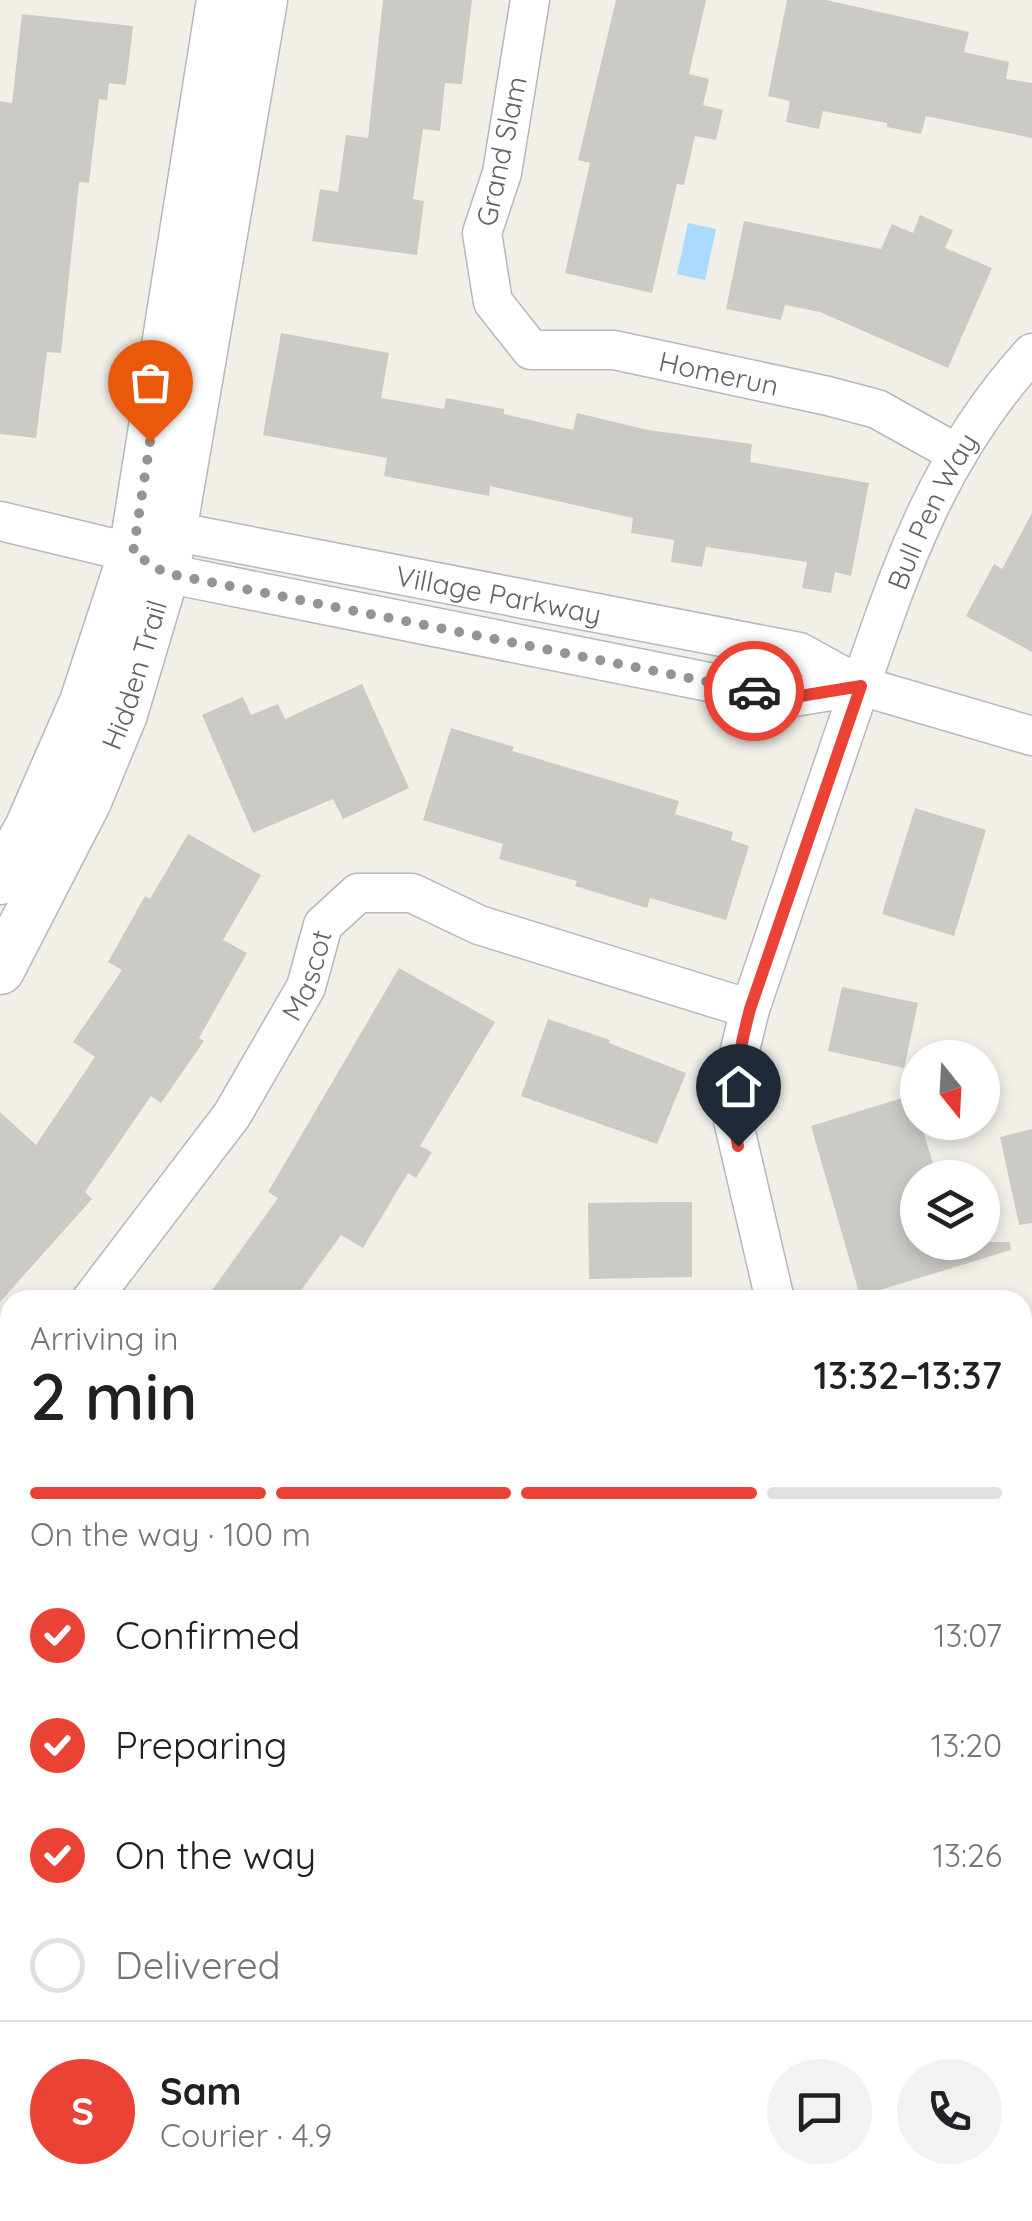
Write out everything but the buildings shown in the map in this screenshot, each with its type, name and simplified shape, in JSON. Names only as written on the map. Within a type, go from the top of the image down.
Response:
[{"type":"street","name":"Hidden Trail","points":[[0,880],[29,828],[84,702],[157,552],[220,0]]},
{"type":"street","name":"Hidden Trail","points":[[0,970],[87,801],[122,714],[157,552],[262,0]]},
{"type":"street","name":"Grand Slam","points":[[493,302],[482,233],[502,173],[530,0]]},
{"type":"street","name":"Homerun","points":[[493,302],[531,350],[614,350],[828,396],[877,409],[956,453]]},
{"type":"street","name":"Bull Pen Way","points":[[773,1290],[733,1120],[738,1058],[750,1009],[906,554],[956,453],[1008,379],[1032,353]]},
{"type":"street","name":"Village Parkway","points":[[0,520],[157,552],[788,698],[861,686],[1032,736]]},
{"type":"street","name":"Mascot","points":[[99,1290],[232,1115],[306,987],[323,925],[358,893],[412,892],[479,926],[750,1009]]},
{"type":"water","points":[[688,223],[716,229],[705,280],[677,274]]},
{"type":"way so far","points":[[150,442],[133,553],[165,573],[754,691]]},
{"type":"route","points":[[738,1146],[733,1120],[738,1058],[750,1009],[861,686],[788,698],[754,691]]}]
